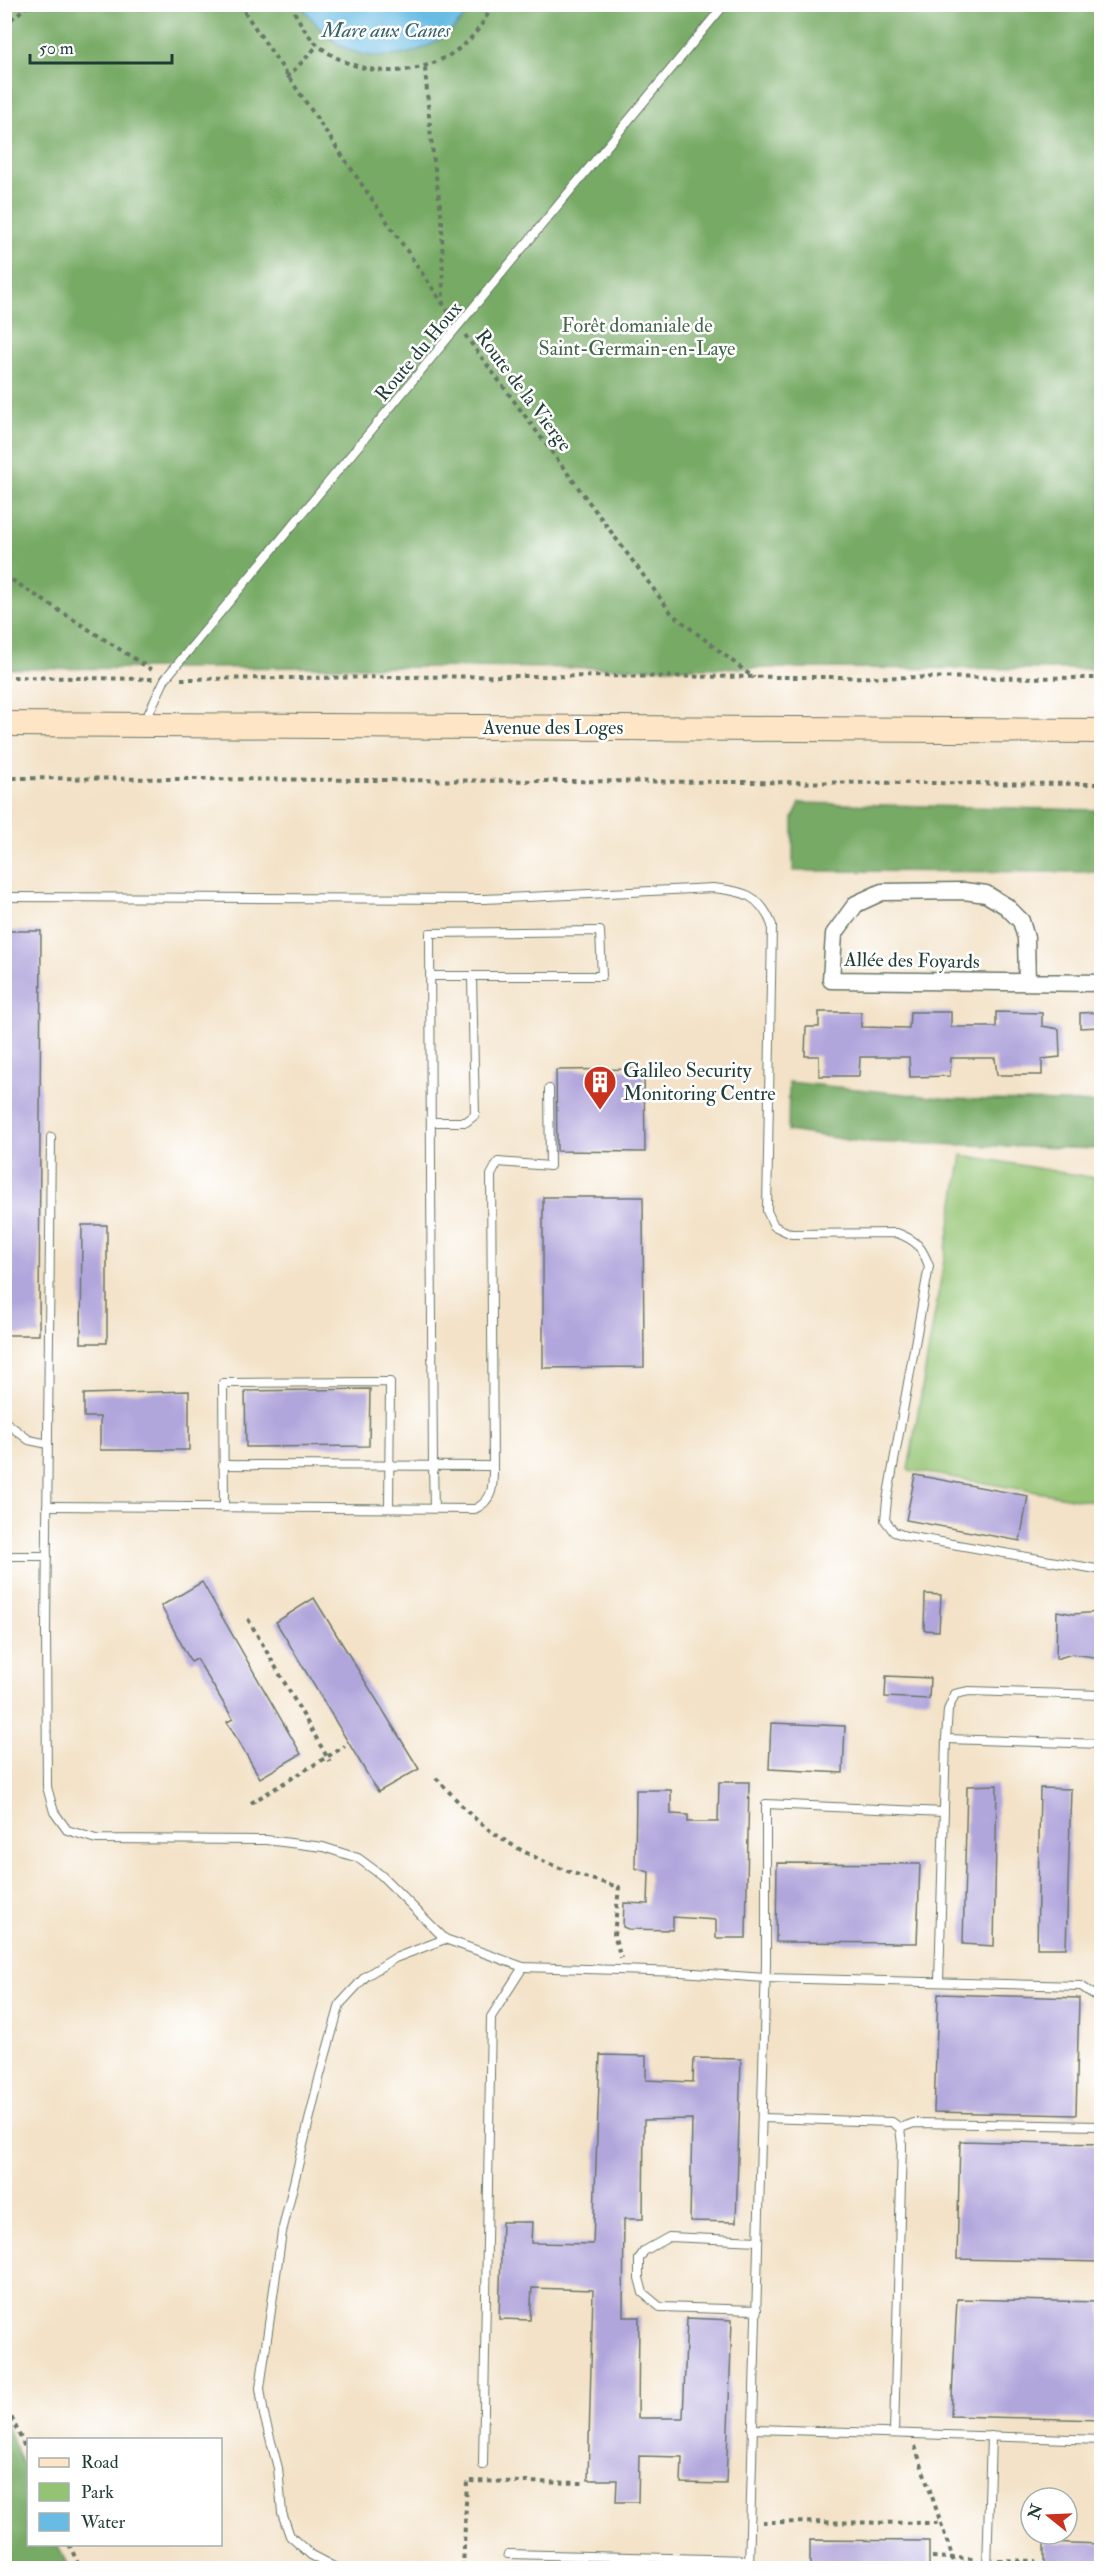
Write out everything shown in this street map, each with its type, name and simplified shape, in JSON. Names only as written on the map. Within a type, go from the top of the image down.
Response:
[{"type":"main road","name":"Avenue des Loges","points":[[4,724],[1101,731]]},
{"type":"street","name":"Allée des Foyards","points":[[1027,982],[1026,938],[1021,921],[1006,906],[986,894],[964,891],[882,892],[868,896],[856,904],[834,934],[831,980],[1101,983]]},
{"type":"lane","name":"Route du Houx","points":[[144,724],[165,679],[459,328],[722,8]]},
{"type":"lane","points":[[4,897],[484,899],[713,888],[754,897],[767,912],[772,925],[767,1211],[774,1226],[791,1234],[897,1233],[913,1239],[923,1250],[929,1266],[885,1520],[894,1532],[906,1536],[1101,1570]]},
{"type":"lane","points":[[430,976],[602,976],[600,931],[430,933],[430,976],[433,1466],[434,1508]]},
{"type":"lane","points":[[431,1122],[466,1122],[475,1115],[472,976]]},
{"type":"lane","points":[[47,1506],[475,1509],[486,1503],[493,1490],[491,1175],[498,1162],[550,1166],[549,1089]]},
{"type":"lane","points":[[51,1137],[47,1787],[54,1812],[68,1830],[96,1839],[266,1840],[323,1847],[358,1858],[381,1875],[445,1939],[524,1967],[765,1978],[1081,1986],[1096,1996],[1101,2008]]},
{"type":"lane","points":[[224,1506],[223,1383],[390,1382],[389,1507]]},
{"type":"lane","points":[[4,1421],[29,1440],[48,1444]]},
{"type":"lane","points":[[223,1465],[493,1466]]},
{"type":"lane","points":[[4,1556],[47,1556]]},
{"type":"lane","points":[[939,1981],[946,1739],[948,1710],[955,1694],[969,1691],[1101,1695]]},
{"type":"lane","points":[[946,1739],[1101,1744]]},
{"type":"lane","points":[[508,2554],[749,2564],[762,2118],[766,1804],[944,1812]]},
{"type":"lane","points":[[336,2568],[311,2555],[290,2536],[282,2513],[278,2468],[264,2415],[260,2388],[282,2232],[320,2075],[340,2004],[366,1976],[394,1958],[445,1939]]},
{"type":"lane","points":[[483,2465],[491,2017],[524,1967]]},
{"type":"lane","points":[[900,2128],[914,2123],[1101,2126],[1101,2097]]},
{"type":"lane","points":[[762,2118],[892,2122],[900,2128],[902,2145],[894,2433]]},
{"type":"lane","points":[[757,2310],[660,2307],[643,2293],[639,2278],[639,2259],[644,2251],[669,2237],[758,2241]]},
{"type":"lane","points":[[752,2429],[1101,2440]]},
{"type":"lane","points":[[987,2568],[990,2436]]},
{"type":"path","points":[[4,25],[30,4]]},
{"type":"path","name":"Route de la Vierge","points":[[238,4],[459,328],[672,614],[755,678]]},
{"type":"path","points":[[290,4],[299,22],[318,45],[341,60],[367,70],[394,73],[425,68],[451,56],[473,36],[492,4]]},
{"type":"path","points":[[664,4],[722,8]]},
{"type":"path","points":[[287,78],[318,45]]},
{"type":"path","points":[[425,68],[430,139],[442,220],[443,304]]},
{"type":"path","points":[[4,575],[165,679]]},
{"type":"path","points":[[4,677],[165,679],[514,676],[1101,678]]},
{"type":"path","points":[[4,778],[1101,784]]},
{"type":"path","points":[[248,1619],[330,1762]]},
{"type":"path","points":[[251,1803],[345,1746]]},
{"type":"path","points":[[436,1778],[469,1813],[502,1838],[563,1870],[619,1887],[614,1935],[624,1970]]},
{"type":"path","points":[[4,2401],[27,2452]]},
{"type":"path","points":[[911,2434],[956,2568]]},
{"type":"path","points":[[463,2568],[467,2481],[584,2483]]},
{"type":"path","points":[[750,2522],[941,2523]]},
{"type":"path","points":[[70,2546],[80,2568]]},
{"type":"green space","name":"Forêt domaniale de Saint-Germain-en-Laye","points":[[4,5],[301,5],[321,30],[340,45],[364,55],[382,56],[400,55],[434,43],[462,20],[471,5],[1101,5],[1101,669],[342,667],[5,669]]},
{"type":"green space","points":[[800,803],[1101,810],[1101,872],[793,871],[793,818]]},
{"type":"green space","points":[[789,1082],[952,1099],[1101,1103],[1101,1149],[862,1142],[788,1131]]},
{"type":"green space","points":[[962,1155],[1101,1179],[1101,1503],[908,1470]]},
{"type":"green space","points":[[4,2420],[27,2474],[27,2546],[58,2546],[68,2568],[5,2568]]},
{"type":"water","name":"Mare aux Canes","points":[[301,5],[471,5],[462,20],[434,43],[400,55],[382,56],[364,55],[340,45],[321,30]]},
{"type":"building","points":[[4,931],[41,931],[39,1335],[4,1335]]},
{"type":"building","points":[[819,1012],[861,1012],[861,1027],[909,1028],[910,1012],[951,1012],[951,1027],[996,1027],[996,1012],[1042,1013],[1042,1026],[1059,1029],[1060,1057],[1042,1059],[1042,1075],[997,1075],[995,1058],[951,1058],[950,1076],[910,1077],[909,1057],[860,1057],[859,1076],[819,1076],[819,1056],[805,1056],[806,1027],[819,1027]]},
{"type":"building","points":[[1100,1012],[1100,1027],[1080,1028],[1080,1013]]},
{"type":"building","name":"Galileo Security Monitoring Centre","points":[[644,1069],[645,1152],[557,1151],[556,1070]]},
{"type":"building","points":[[543,1197],[643,1197],[644,1367],[543,1368]]},
{"type":"building","points":[[82,1225],[107,1225],[107,1343],[81,1343]]},
{"type":"building","points":[[370,1389],[369,1446],[246,1447],[245,1391]]},
{"type":"building","points":[[189,1391],[189,1450],[100,1450],[100,1417],[84,1417],[84,1394]]},
{"type":"building","points":[[915,1475],[1028,1496],[1020,1541],[906,1520]]},
{"type":"building","points":[[202,1582],[301,1754],[260,1778],[227,1722],[233,1719],[197,1659],[191,1662],[161,1606]]},
{"type":"building","points":[[925,1594],[941,1595],[939,1631],[924,1630]]},
{"type":"building","points":[[314,1598],[419,1769],[378,1792],[276,1622]]},
{"type":"building","points":[[1057,1611],[1073,1614],[1101,1612],[1101,1658],[1072,1654],[1056,1659]]},
{"type":"building","points":[[886,1676],[930,1678],[929,1699],[885,1697]]},
{"type":"building","points":[[771,1723],[845,1726],[843,1773],[769,1769]]},
{"type":"building","points":[[719,1782],[749,1782],[746,1938],[716,1938],[716,1920],[673,1917],[673,1930],[623,1927],[624,1903],[648,1904],[649,1872],[635,1868],[636,1790],[671,1790],[671,1814],[688,1815],[688,1822],[718,1822]]},
{"type":"building","points":[[997,1785],[994,1946],[963,1944],[967,1786]]},
{"type":"building","points":[[1040,1788],[1071,1789],[1066,1948],[1037,1948]]},
{"type":"building","points":[[777,1863],[920,1864],[917,1943],[776,1942]]},
{"type":"building","points":[[938,1994],[1079,1998],[1076,2115],[934,2112]]},
{"type":"building","points":[[600,2055],[646,2056],[646,2080],[693,2082],[694,2058],[741,2059],[736,2222],[690,2221],[692,2119],[644,2120],[643,2219],[624,2219],[623,2317],[639,2317],[638,2418],[683,2418],[687,2318],[732,2320],[726,2484],[681,2483],[682,2457],[639,2456],[638,2502],[616,2502],[617,2480],[588,2480],[593,2290],[532,2288],[530,2320],[499,2319],[502,2222],[532,2222],[531,2243],[593,2244]]},
{"type":"building","points":[[960,2141],[1101,2144],[1101,2262],[957,2259]]},
{"type":"building","points":[[957,2299],[1101,2302],[1101,2420],[951,2416]]},
{"type":"building","points":[[810,2540],[929,2541],[929,2568],[810,2568]]},
{"type":"building","points":[[1101,2544],[1101,2568],[1044,2568],[1044,2546]]},
{"type":"place","name":"Galileo Security Monitoring Centre","points":[[600,1111]]}]
